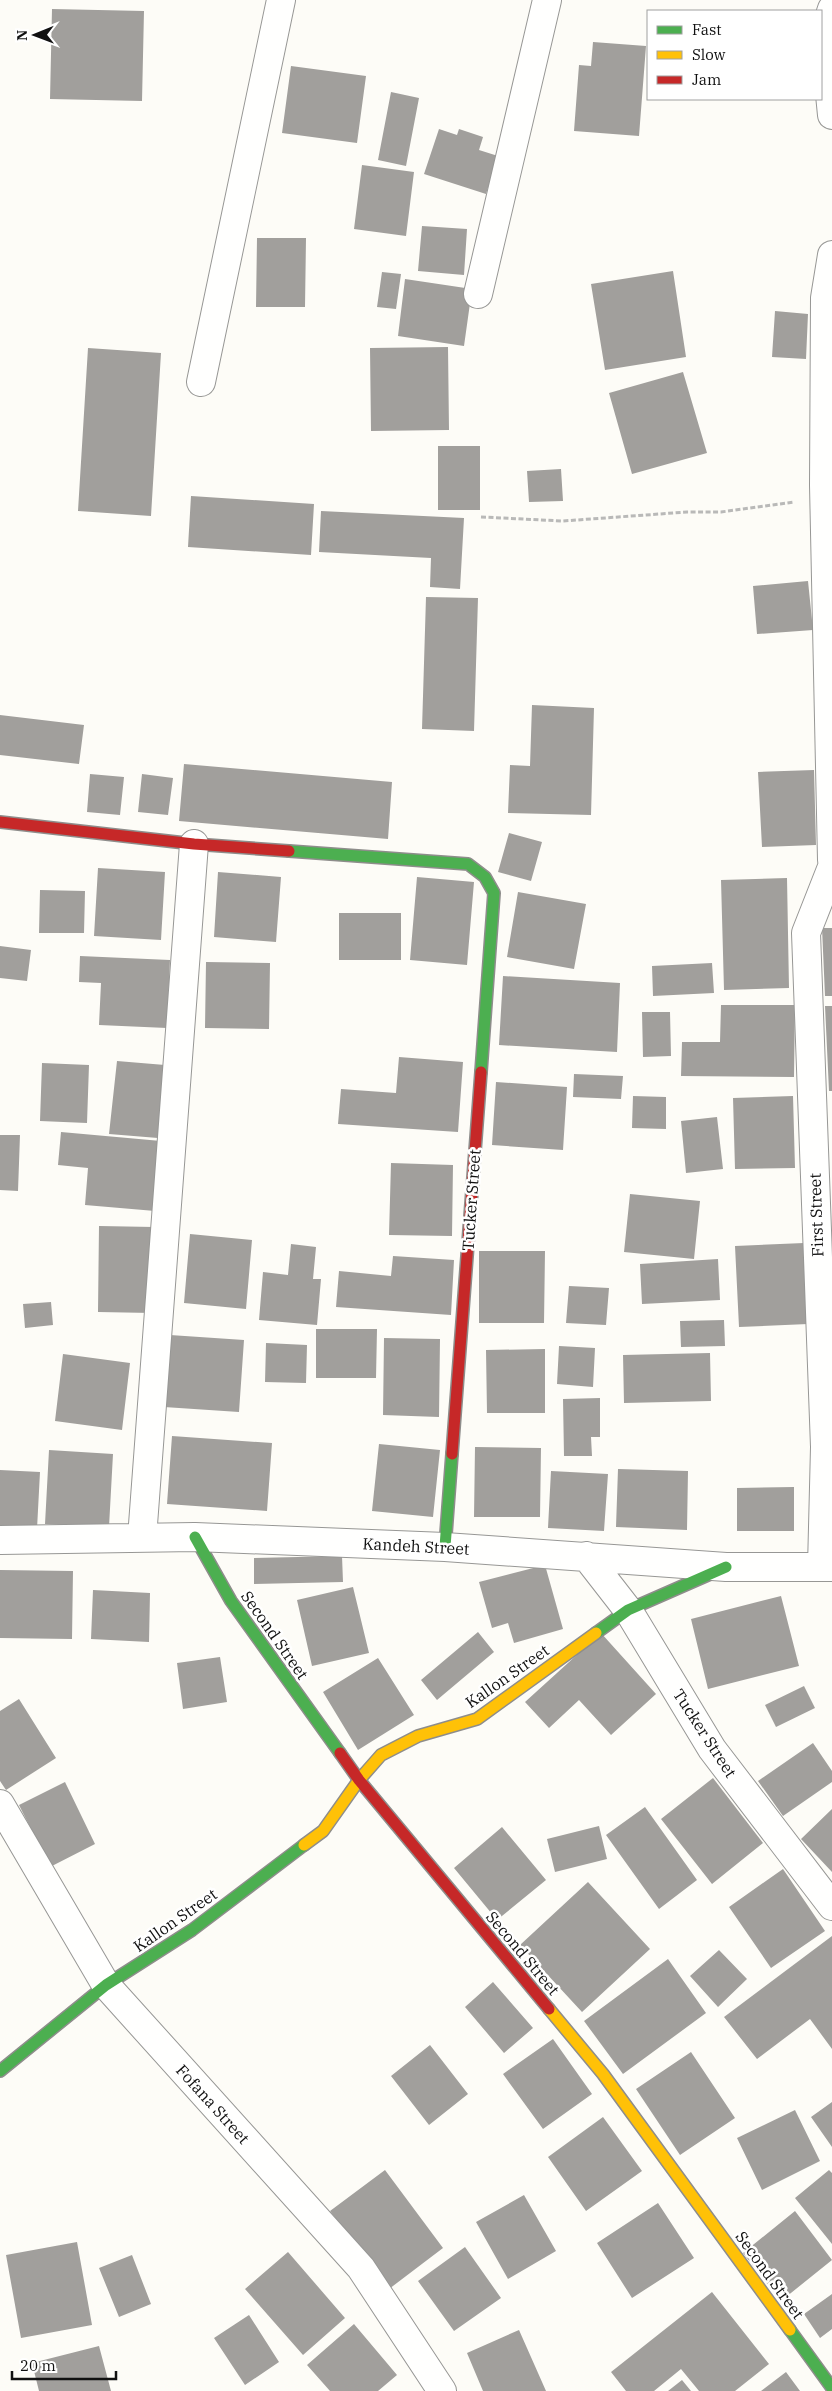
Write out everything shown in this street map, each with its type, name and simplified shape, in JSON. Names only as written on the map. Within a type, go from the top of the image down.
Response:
[{"type":"street","points":[[201,382],[281,0]]},
{"type":"street","points":[[478,294],[547,0]]},
{"type":"street","points":[[832,9],[824,33],[832,115]]},
{"type":"street","points":[[832,255],[825,298],[832,860]]},
{"type":"street","points":[[0,822],[194,844],[142,1538]]},
{"type":"street","name":"Tucker Street","points":[[194,844],[468,864],[485,877],[494,893],[445,1547]]},
{"type":"street","name":"First Street","points":[[827,1567],[825,1447],[806,933],[832,867]]},
{"type":"street","name":"Kandeh Street","points":[[0,1540],[195,1537],[445,1547],[726,1567],[827,1567]]},
{"type":"street","name":"Second Street","points":[[195,1537],[231,1601],[359,1780],[603,2074],[832,2388]]},
{"type":"street","name":"Tucker Street","points":[[586,1556],[628,1610],[712,1749],[832,1906]]},
{"type":"street","name":"Kallon Street","points":[[0,2071],[106,1985],[192,1930],[323,1831],[359,1780],[381,1755],[418,1736],[477,1719],[628,1610],[726,1567]]},
{"type":"street","name":"Fofana Street","points":[[0,1804],[106,1985],[361,2268],[442,2391]]},
{"type":"path","points":[[481,517],[563,521],[686,512],[721,512],[827,489]]},
{"type":"building","points":[[52,9],[144,11],[142,101],[50,99]]},
{"type":"building","points":[[593,42],[646,46],[639,136],[574,131],[579,65],[591,66]]},
{"type":"building","points":[[291,66],[366,76],[357,143],[282,133]]},
{"type":"building","points":[[391,92],[419,98],[406,166],[378,160]]},
{"type":"building","points":[[439,129],[457,135],[459,129],[483,137],[479,150],[498,156],[486,194],[424,174]]},
{"type":"building","points":[[362,165],[414,172],[406,236],[354,229]]},
{"type":"building","points":[[422,226],[467,229],[464,275],[418,271]]},
{"type":"building","points":[[257,238],[306,238],[305,307],[256,307]]},
{"type":"building","points":[[673,271],[686,357],[605,370],[591,284]]},
{"type":"building","points":[[382,272],[401,274],[396,309],[377,307]]},
{"type":"building","points":[[405,279],[472,289],[464,346],[398,336]]},
{"type":"building","points":[[775,311],[808,314],[806,359],[772,357]]},
{"type":"building","points":[[448,347],[449,430],[371,431],[370,348]]},
{"type":"building","points":[[88,348],[161,353],[151,516],[78,511]]},
{"type":"building","points":[[683,372],[707,453],[632,474],[609,393]]},
{"type":"building","points":[[438,446],[480,446],[480,510],[438,510]]},
{"type":"building","points":[[561,469],[563,501],[529,502],[527,471]]},
{"type":"building","points":[[191,496],[314,504],[311,555],[188,547]]},
{"type":"building","points":[[321,511],[464,518],[460,589],[430,587],[431,558],[319,552]]},
{"type":"building","points":[[808,581],[813,630],[757,634],[753,586]]},
{"type":"building","points":[[426,597],[478,598],[474,731],[422,729]]},
{"type":"building","points":[[532,705],[594,708],[591,815],[508,813],[510,765],[530,766]]},
{"type":"building","points":[[0,715],[84,725],[79,764],[0,755]]},
{"type":"building","points":[[184,764],[392,782],[388,839],[179,821]]},
{"type":"building","points":[[814,770],[816,845],[762,847],[758,772]]},
{"type":"building","points":[[90,774],[124,777],[120,815],[87,812]]},
{"type":"building","points":[[142,774],[173,778],[168,815],[138,812]]},
{"type":"building","points":[[509,833],[542,842],[531,881],[498,872]]},
{"type":"building","points":[[98,868],[165,872],[161,940],[94,936]]},
{"type":"building","points":[[218,872],[281,877],[276,942],[214,937]]},
{"type":"building","points":[[417,877],[474,882],[467,965],[410,960]]},
{"type":"building","points":[[787,878],[789,988],[724,990],[721,880]]},
{"type":"building","points":[[40,890],[85,891],[84,933],[39,933]]},
{"type":"building","points":[[518,892],[586,904],[574,969],[507,957]]},
{"type":"building","points":[[339,913],[401,913],[401,960],[339,960]]},
{"type":"building","points":[[822,928],[832,928],[832,996],[825,996]]},
{"type":"building","points":[[0,946],[31,950],[27,981],[0,978]]},
{"type":"building","points":[[80,956],[170,960],[167,1028],[99,1025],[101,983],[79,982]]},
{"type":"building","points":[[206,962],[270,963],[269,1029],[205,1028]]},
{"type":"building","points":[[712,963],[714,993],[653,996],[652,966]]},
{"type":"building","points":[[503,976],[620,983],[617,1052],[499,1045]]},
{"type":"building","points":[[721,1005],[795,1005],[794,1077],[681,1076],[682,1042],[720,1042]]},
{"type":"building","points":[[825,1006],[832,1006],[832,1091],[829,1091]]},
{"type":"building","points":[[642,1012],[670,1012],[671,1056],[643,1057]]},
{"type":"building","points":[[399,1057],[463,1062],[458,1132],[338,1124],[341,1089],[396,1093]]},
{"type":"building","points":[[117,1061],[165,1065],[158,1138],[109,1134]]},
{"type":"building","points":[[42,1063],[89,1065],[87,1123],[40,1121]]},
{"type":"building","points":[[574,1074],[623,1076],[621,1099],[573,1097]]},
{"type":"building","points":[[496,1082],[567,1087],[563,1150],[492,1145]]},
{"type":"building","points":[[633,1096],[666,1097],[666,1129],[632,1128]]},
{"type":"building","points":[[793,1096],[795,1168],[735,1169],[733,1098]]},
{"type":"building","points":[[717,1117],[723,1169],[686,1173],[681,1121]]},
{"type":"building","points":[[61,1132],[161,1141],[155,1211],[85,1205],[88,1168],[58,1165]]},
{"type":"building","points":[[0,1135],[20,1135],[18,1191],[0,1190]]},
{"type":"building","points":[[391,1163],[453,1165],[452,1236],[389,1235]]},
{"type":"building","points":[[630,1194],[700,1201],[694,1259],[624,1252]]},
{"type":"building","points":[[99,1226],[154,1227],[152,1313],[98,1312]]},
{"type":"building","points":[[190,1234],[252,1240],[246,1309],[184,1303]]},
{"type":"building","points":[[804,1243],[808,1324],[739,1327],[735,1246]]},
{"type":"building","points":[[291,1244],[316,1247],[313,1279],[321,1279],[317,1325],[259,1320],[263,1272],[288,1275]]},
{"type":"building","points":[[479,1251],[545,1251],[544,1323],[479,1323]]},
{"type":"building","points":[[393,1256],[454,1260],[451,1315],[336,1307],[339,1271],[391,1276]]},
{"type":"building","points":[[718,1259],[720,1300],[642,1304],[640,1264]]},
{"type":"building","points":[[569,1286],[609,1288],[606,1325],[566,1323]]},
{"type":"building","points":[[51,1302],[53,1325],[25,1328],[23,1304]]},
{"type":"building","points":[[724,1320],[725,1346],[681,1347],[680,1321]]},
{"type":"building","points":[[316,1329],[377,1329],[376,1378],[316,1378]]},
{"type":"building","points":[[170,1335],[244,1340],[239,1412],[164,1407]]},
{"type":"building","points":[[384,1338],[440,1339],[439,1417],[383,1415]]},
{"type":"building","points":[[266,1343],[307,1345],[306,1383],[265,1382]]},
{"type":"building","points":[[559,1346],[595,1348],[593,1387],[557,1384]]},
{"type":"building","points":[[545,1349],[545,1413],[487,1413],[486,1350]]},
{"type":"building","points":[[710,1353],[711,1401],[624,1403],[623,1355]]},
{"type":"building","points":[[63,1354],[130,1363],[122,1430],[55,1421]]},
{"type":"building","points":[[600,1398],[600,1437],[591,1437],[592,1456],[564,1456],[563,1399]]},
{"type":"building","points":[[172,1436],[272,1443],[267,1511],[167,1504]]},
{"type":"building","points":[[379,1444],[440,1450],[433,1517],[372,1511]]},
{"type":"building","points":[[475,1447],[541,1448],[540,1517],[474,1517]]},
{"type":"building","points":[[49,1450],[113,1454],[109,1527],[45,1524]]},
{"type":"building","points":[[618,1469],[688,1471],[687,1530],[616,1527]]},
{"type":"building","points":[[0,1470],[40,1472],[37,1529],[0,1526]]},
{"type":"building","points":[[551,1471],[608,1474],[604,1531],[548,1528]]},
{"type":"building","points":[[794,1487],[794,1531],[737,1531],[737,1488]]},
{"type":"building","points":[[342,1556],[343,1582],[254,1584],[254,1558]]},
{"type":"building","points":[[545,1565],[563,1629],[514,1643],[508,1623],[492,1628],[479,1582]]},
{"type":"building","points":[[0,1570],[73,1571],[72,1639],[0,1638]]},
{"type":"building","points":[[353,1587],[369,1653],[312,1666],[297,1600]]},
{"type":"building","points":[[93,1590],[150,1593],[149,1642],[91,1639]]},
{"type":"building","points":[[781,1596],[799,1666],[708,1689],[691,1619]]},
{"type":"building","points":[[478,1632],[494,1652],[437,1700],[421,1680]]},
{"type":"building","points":[[601,1633],[656,1694],[611,1735],[579,1700],[549,1728],[525,1702]]},
{"type":"building","points":[[220,1657],[227,1702],[183,1709],[177,1663]]},
{"type":"building","points":[[378,1658],[414,1715],[358,1750],[323,1692]]},
{"type":"building","points":[[804,1686],[815,1708],[776,1727],[765,1705]]},
{"type":"building","points":[[19,1699],[56,1758],[6,1790],[0,1781],[0,1711]]},
{"type":"building","points":[[813,1743],[832,1771],[832,1782],[783,1816],[758,1781]]},
{"type":"building","points":[[713,1778],[763,1843],[712,1884],[661,1819]]},
{"type":"building","points":[[65,1782],[95,1844],[50,1867],[19,1805]]},
{"type":"building","points":[[645,1807],[697,1880],[659,1909],[606,1835]]},
{"type":"building","points":[[832,1809],[832,1872],[801,1839]]},
{"type":"building","points":[[599,1826],[607,1859],[555,1872],[547,1839]]},
{"type":"building","points":[[502,1827],[546,1880],[497,1920],[454,1868]]},
{"type":"building","points":[[783,1869],[825,1931],[771,1968],[729,1907]]},
{"type":"building","points":[[588,1882],[650,1949],[582,2012],[520,1945]]},
{"type":"building","points":[[832,1936],[832,2049],[810,2019],[757,2059],[724,2017]]},
{"type":"building","points":[[719,1950],[747,1979],[718,2007],[690,1976]]},
{"type":"building","points":[[668,1959],[706,2013],[623,2074],[584,2021]]},
{"type":"building","points":[[493,1982],[533,2028],[504,2053],[465,2007]]},
{"type":"building","points":[[553,2039],[592,2094],[543,2129],[503,2074]]},
{"type":"building","points":[[430,2045],[468,2094],[429,2125],[391,2076]]},
{"type":"building","points":[[691,2052],[735,2118],[680,2155],[636,2089]]},
{"type":"building","points":[[832,2102],[832,2147],[811,2117]]},
{"type":"building","points":[[795,2110],[820,2161],[762,2190],[737,2138]]},
{"type":"building","points":[[603,2117],[642,2171],[586,2211],[548,2157]]},
{"type":"building","points":[[385,2170],[443,2248],[389,2289],[330,2211]]},
{"type":"building","points":[[829,2170],[832,2173],[832,2244],[795,2198]]},
{"type":"building","points":[[524,2195],[556,2251],[508,2279],[476,2222]]},
{"type":"building","points":[[658,2203],[694,2258],[632,2298],[597,2243]]},
{"type":"building","points":[[795,2211],[832,2260],[781,2301],[743,2253]]},
{"type":"building","points":[[77,2242],[92,2325],[21,2338],[6,2255]]},
{"type":"building","points":[[465,2247],[501,2298],[454,2331],[418,2281]]},
{"type":"building","points":[[288,2252],[345,2318],[303,2355],[245,2289]]},
{"type":"building","points":[[132,2255],[151,2304],[119,2317],[99,2268]]},
{"type":"building","points":[[712,2292],[769,2364],[735,2391],[699,2391],[681,2369],[654,2391],[626,2391],[611,2372]]},
{"type":"building","points":[[832,2294],[832,2329],[820,2338],[804,2314]]},
{"type":"building","points":[[249,2315],[279,2362],[245,2385],[214,2338]]},
{"type":"building","points":[[354,2324],[397,2375],[378,2391],[330,2391],[307,2365]]},
{"type":"building","points":[[519,2330],[546,2391],[483,2391],[467,2353]]},
{"type":"building","points":[[99,2346],[111,2391],[39,2391],[32,2363]]},
{"type":"building","points":[[786,2372],[800,2391],[761,2391]]},
{"type":"building","points":[[682,2380],[691,2391],[668,2391]]},
{"type":"traffic: fast","points":[[289,851],[468,864],[485,877],[494,893],[481,1072]]},
{"type":"traffic: fast","points":[[445,1547],[452,1454]]},
{"type":"traffic: fast","points":[[195,1537],[231,1601],[340,1753]]},
{"type":"traffic: fast","points":[[596,1633],[628,1610],[726,1567]]},
{"type":"traffic: fast","points":[[0,2071],[106,1985],[192,1930],[304,1845]]},
{"type":"traffic: fast","points":[[790,2330],[832,2388]]},
{"type":"traffic: slow","points":[[304,1845],[323,1831],[359,1780],[381,1755],[418,1736],[477,1719],[596,1633]]},
{"type":"traffic: slow","points":[[549,2009],[603,2074],[790,2330]]},
{"type":"traffic: jam","points":[[0,822],[194,844],[289,851]]},
{"type":"traffic: jam","points":[[452,1454],[481,1072]]},
{"type":"traffic: jam","points":[[340,1753],[359,1780],[549,2009]]}]
